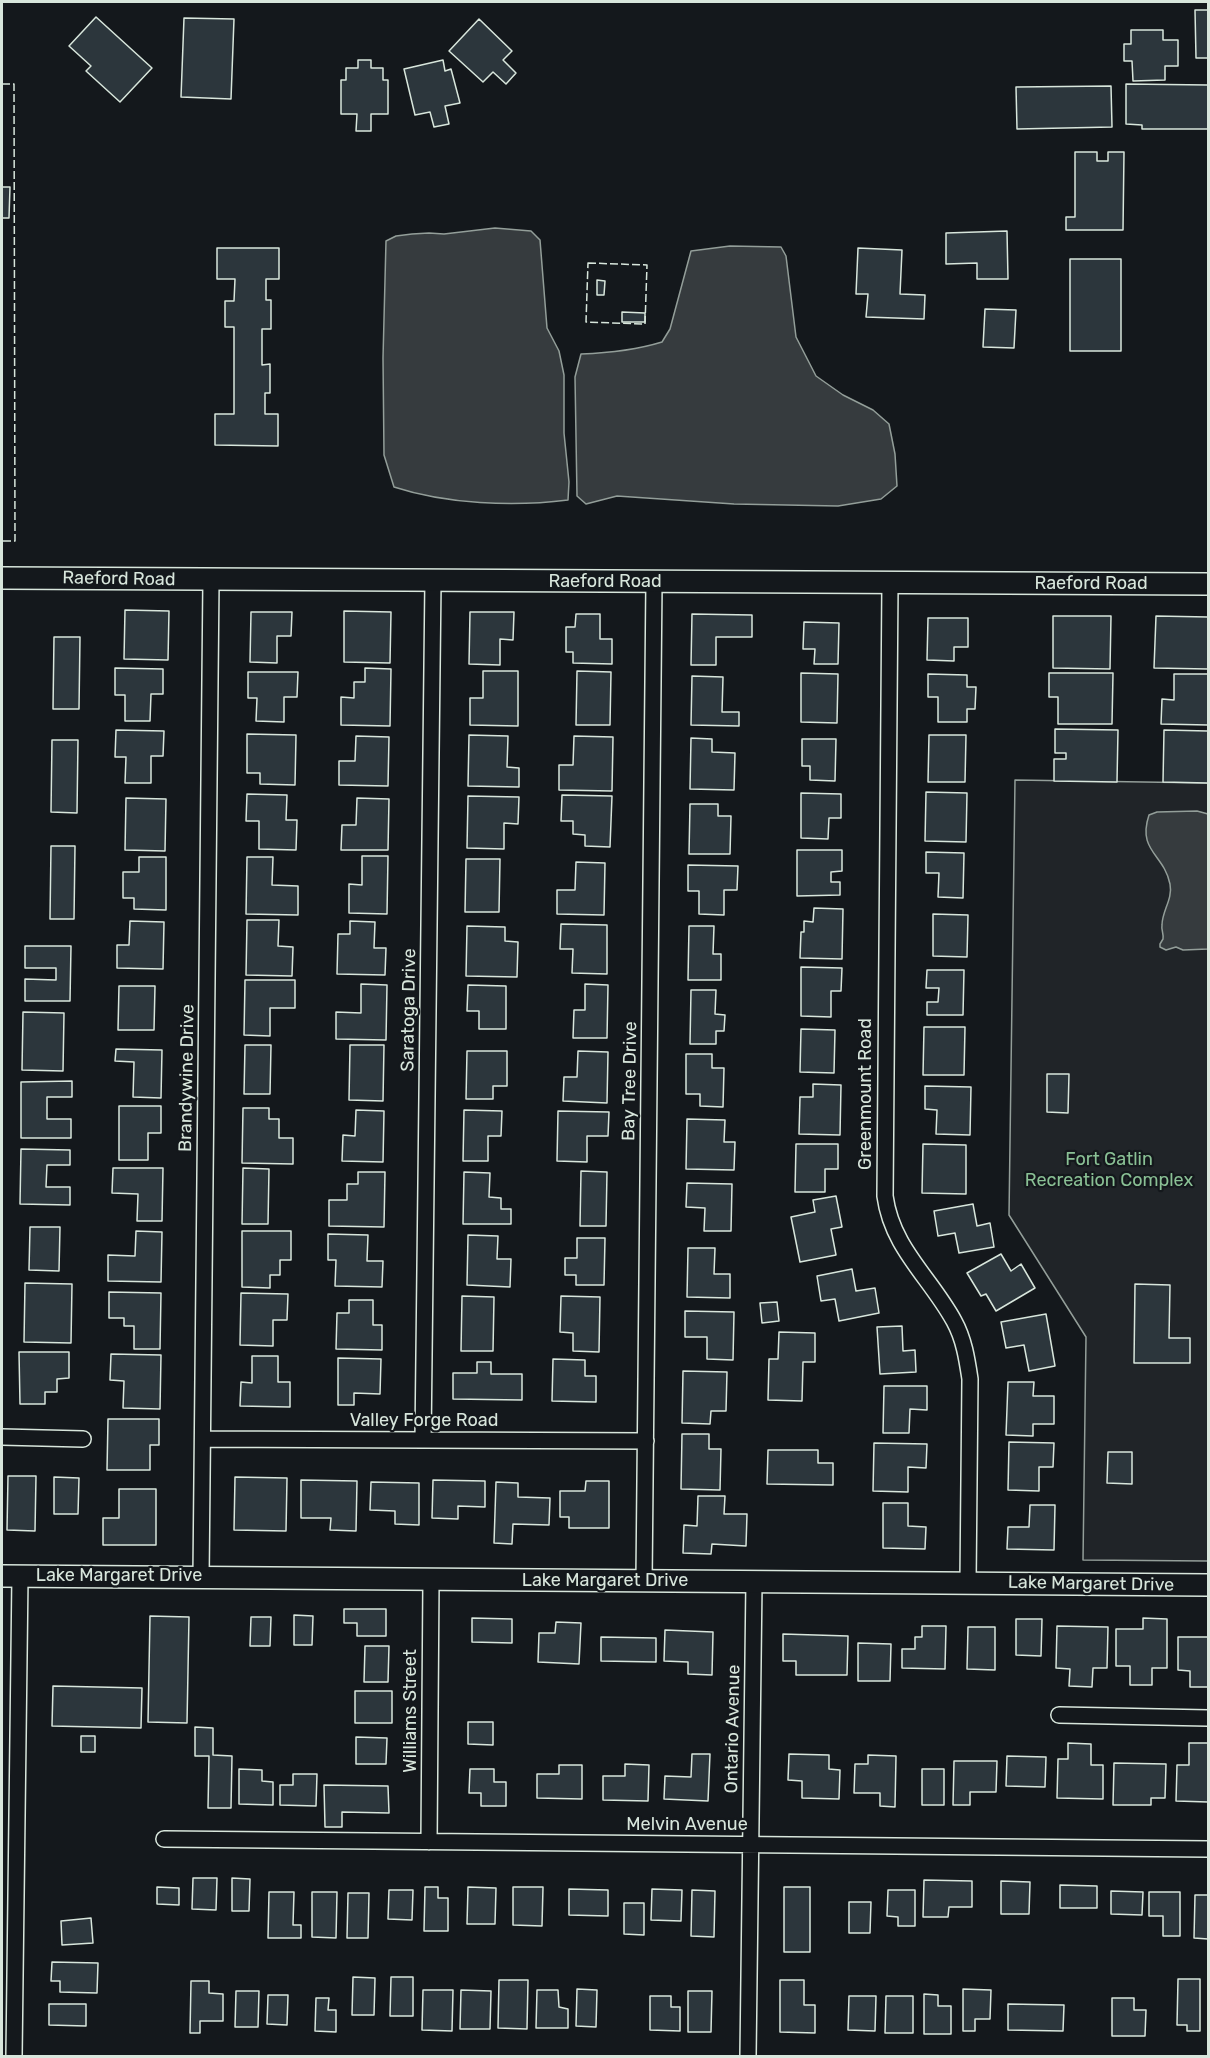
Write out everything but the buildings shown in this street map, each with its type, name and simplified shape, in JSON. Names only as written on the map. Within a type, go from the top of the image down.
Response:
[{"type":"street","name":"Raeford Road","points":[[2,578],[1209,584]]},
{"type":"street","name":"Brandywine Drive","points":[[201,1576],[211,580]]},
{"type":"street","name":"Saratoga Drive","points":[[423,1440],[433,581]]},
{"type":"street","name":"Bay Tree Drive","points":[[644,1581],[654,582]]},
{"type":"street","name":"Greenmount Road","points":[[890,583],[885,1196],[888,1216],[895,1235],[954,1321],[965,1347],[970,1379],[968,1582]]},
{"type":"street","points":[[2,1437],[83,1439]]},
{"type":"street","name":"Valley Forge Road","points":[[203,1439],[646,1441]]},
{"type":"street","name":"Lake Margaret Drive","points":[[11,1576],[1209,1585]]},
{"type":"street","points":[[11,1576],[14,2056]]},
{"type":"street","name":"Williams Street","points":[[429,1842],[431,1580]]},
{"type":"street","name":"Ontario Avenue","points":[[748,2056],[754,1582]]},
{"type":"street","points":[[1059,1715],[1209,1718]]},
{"type":"street","name":"Melvin Avenue","points":[[164,1839],[1209,1849]]},
{"type":"green space","name":"Fort Gatlin Recreation Complex","points":[[1015,780],[1208,783],[1208,1561],[1083,1560],[1086,1337],[1009,1215]]},
{"type":"shaded area","points":[[495,228],[531,231],[540,240],[547,328],[559,351],[564,375],[564,433],[569,482],[568,500],[525,503],[480,502],[414,493],[394,487],[384,455],[383,358],[386,241],[396,236],[412,234],[444,234]]},
{"type":"shaded area","points":[[730,246],[781,247],[786,256],[796,337],[816,376],[843,395],[873,410],[889,424],[895,454],[897,486],[881,499],[838,506],[734,504],[617,496],[586,504],[577,496],[575,377],[581,354],[622,351],[662,342],[670,329],[691,251]]},
{"type":"shaded area","points":[[1197,811],[1208,814],[1208,949],[1183,950],[1176,947],[1166,950],[1160,947],[1160,944],[1163,939],[1162,920],[1171,889],[1167,874],[1149,845],[1146,827],[1149,815],[1157,812]]},
{"type":"fence","points":[[2,84],[14,84],[15,541],[2,541]]},
{"type":"fence","points":[[588,263],[647,265],[645,324],[586,322],[588,263]]}]
